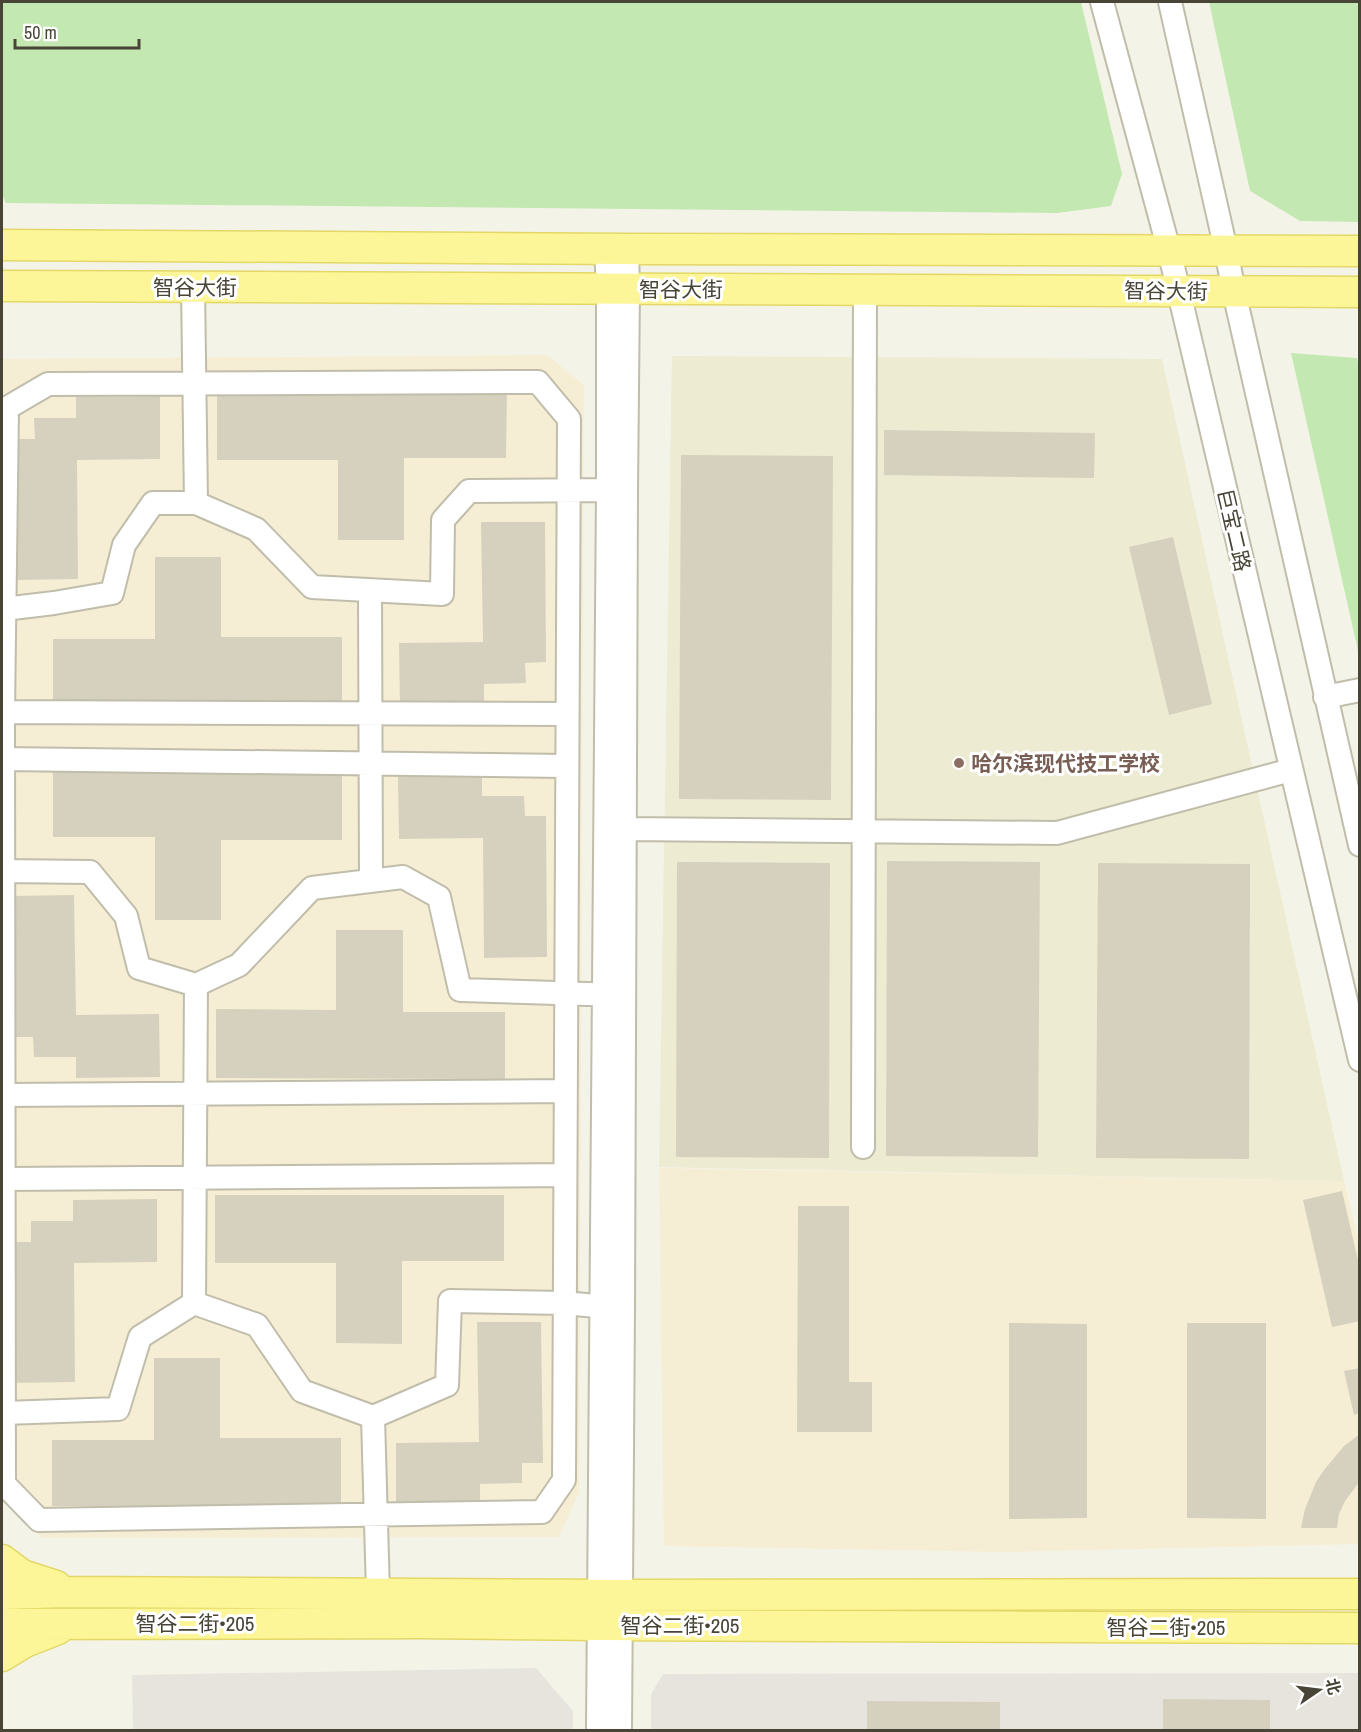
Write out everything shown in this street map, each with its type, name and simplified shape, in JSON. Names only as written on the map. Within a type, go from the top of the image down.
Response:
[{"type":"main road","name":"智谷大街","points":[[2,245],[1359,251]]},
{"type":"main road","name":"智谷大街","points":[[2,285],[1359,292]]},
{"type":"main road","points":[[2,1560],[22,1575],[76,1593]]},
{"type":"main road","name":"智谷二街•205","points":[[2,1594],[1359,1594]]},
{"type":"main road","name":"智谷二街•205","points":[[2,1624],[79,1622],[422,1623],[1359,1628]]},
{"type":"main road","points":[[2,1656],[25,1642],[79,1622]]},
{"type":"street","name":"巨宝二路","points":[[1102,2],[1169,250],[1359,1060]]},
{"type":"street","points":[[1170,2],[1359,845]]},
{"type":"street","points":[[598,1731],[610,1594],[615,994],[618,289],[616,249]]},
{"type":"street","points":[[193,287],[196,503]]},
{"type":"street","points":[[863,1147],[865,290]]},
{"type":"street","points":[[538,382],[569,419],[564,1480],[542,1512],[39,1520],[4,1484],[3,727],[7,408],[48,384],[194,384],[538,382]]},
{"type":"street","points":[[4,609],[112,594],[124,545],[153,503],[196,503],[256,529],[312,587],[442,594],[443,520],[469,491],[617,490]]},
{"type":"street","points":[[615,994],[625,829],[617,490]]},
{"type":"street","points":[[370,591],[371,881]]},
{"type":"street","points":[[1325,697],[1359,690]]},
{"type":"street","points":[[3,727],[370,713],[567,714]]},
{"type":"street","points":[[3,759],[567,766]]},
{"type":"street","points":[[625,829],[1057,833],[1291,770]]},
{"type":"street","points":[[4,871],[90,873],[126,916],[139,968],[196,985],[239,965],[312,888],[403,878],[440,897],[460,990],[615,994]]},
{"type":"street","points":[[194,1303],[196,985]]},
{"type":"street","points":[[4,1095],[566,1091]]},
{"type":"street","points":[[4,1179],[565,1175]]},
{"type":"street","points":[[194,1303],[257,1325],[302,1391],[373,1417],[447,1385],[450,1301],[564,1303],[613,1307]]},
{"type":"street","points":[[4,1413],[118,1409],[140,1337],[194,1303]]},
{"type":"street","points":[[373,1417],[378,1593]]},
{"type":"street","points":[[609,1625],[620,1731]]},
{"type":"shaded area","points":[[547,355],[584,385],[579,1492],[559,1537],[42,1538],[2,1495],[2,359]]},
{"type":"shaded area","name":"哈尔滨现代技工学校","points":[[672,356],[1162,359],[1344,1181],[659,1167]]},
{"type":"shaded area","points":[[659,1168],[1344,1181],[1360,1247],[1359,1544],[1003,1552],[664,1546]]},
{"type":"shaded area","points":[[536,1668],[573,1711],[573,1730],[133,1730],[132,1675]]},
{"type":"shaded area","points":[[1359,1673],[1359,1730],[651,1730],[651,1694],[663,1674]]},
{"type":"green space","points":[[2,2],[1081,2],[1122,174],[1111,206],[1057,213],[6,203],[2,195]]},
{"type":"green space","points":[[1209,2],[1359,2],[1359,222],[1300,221],[1250,191]]},
{"type":"green space","points":[[1291,353],[1357,358],[1359,369],[1359,655]]},
{"type":"building","points":[[217,391],[507,392],[506,458],[404,458],[404,540],[338,540],[338,460],[217,460]]},
{"type":"building","points":[[160,396],[160,459],[77,460],[78,579],[15,580],[14,439],[35,439],[34,418],[76,418],[76,397]]},
{"type":"building","points":[[884,430],[1095,433],[1094,478],[884,475]]},
{"type":"building","points":[[681,455],[833,456],[831,800],[679,799]]},
{"type":"building","points":[[481,522],[545,522],[546,662],[525,663],[526,683],[484,684],[484,705],[400,706],[399,643],[483,642]]},
{"type":"building","points":[[1173,537],[1212,704],[1169,715],[1129,547]]},
{"type":"building","points":[[155,557],[221,557],[221,637],[342,637],[342,706],[53,705],[53,639],[155,639]]},
{"type":"building","points":[[53,771],[342,772],[342,840],[221,840],[221,920],[155,920],[155,837],[53,837]]},
{"type":"building","points":[[482,775],[482,796],[524,796],[525,816],[546,816],[547,957],[484,958],[483,838],[399,839],[398,776]]},
{"type":"building","points":[[887,861],[1040,862],[1038,1157],[886,1156]]},
{"type":"building","points":[[677,862],[830,863],[829,1158],[676,1157]]},
{"type":"building","points":[[1098,863],[1250,864],[1249,1159],[1096,1158]]},
{"type":"building","points":[[74,895],[76,1015],[159,1014],[160,1077],[76,1078],[76,1057],[34,1057],[33,1037],[13,1037],[11,896]]},
{"type":"building","points":[[336,930],[403,930],[403,1012],[505,1012],[505,1079],[216,1078],[216,1009],[336,1010]]},
{"type":"building","points":[[1342,1191],[1360,1269],[1360,1321],[1332,1327],[1303,1200]]},
{"type":"building","points":[[215,1195],[504,1195],[504,1261],[402,1261],[402,1344],[336,1343],[336,1263],[215,1263]]},
{"type":"building","points":[[157,1199],[157,1262],[74,1263],[75,1382],[11,1383],[10,1242],[31,1242],[31,1221],[73,1221],[73,1200]]},
{"type":"building","points":[[798,1206],[849,1206],[849,1382],[872,1382],[872,1432],[797,1432]]},
{"type":"building","points":[[477,1322],[541,1322],[543,1463],[522,1463],[522,1483],[480,1484],[480,1505],[396,1506],[396,1443],[479,1442]]},
{"type":"building","points":[[1009,1323],[1087,1324],[1087,1518],[1009,1519]]},
{"type":"building","points":[[1187,1323],[1266,1323],[1266,1519],[1187,1518]]},
{"type":"building","points":[[154,1358],[220,1358],[220,1438],[341,1438],[341,1507],[52,1506],[52,1440],[154,1440]]},
{"type":"building","points":[[1360,1368],[1360,1413],[1354,1415],[1344,1371]]},
{"type":"building","points":[[1360,1434],[1360,1481],[1345,1501],[1339,1514],[1337,1528],[1301,1528],[1305,1509],[1316,1482],[1344,1446]]},
{"type":"building","points":[[1163,1699],[1270,1700],[1270,1730],[1163,1730]]},
{"type":"building","points":[[867,1701],[1000,1702],[1000,1730],[867,1730]]},
{"type":"place","name":"哈尔滨现代技工学校","points":[[959,763]]}]
